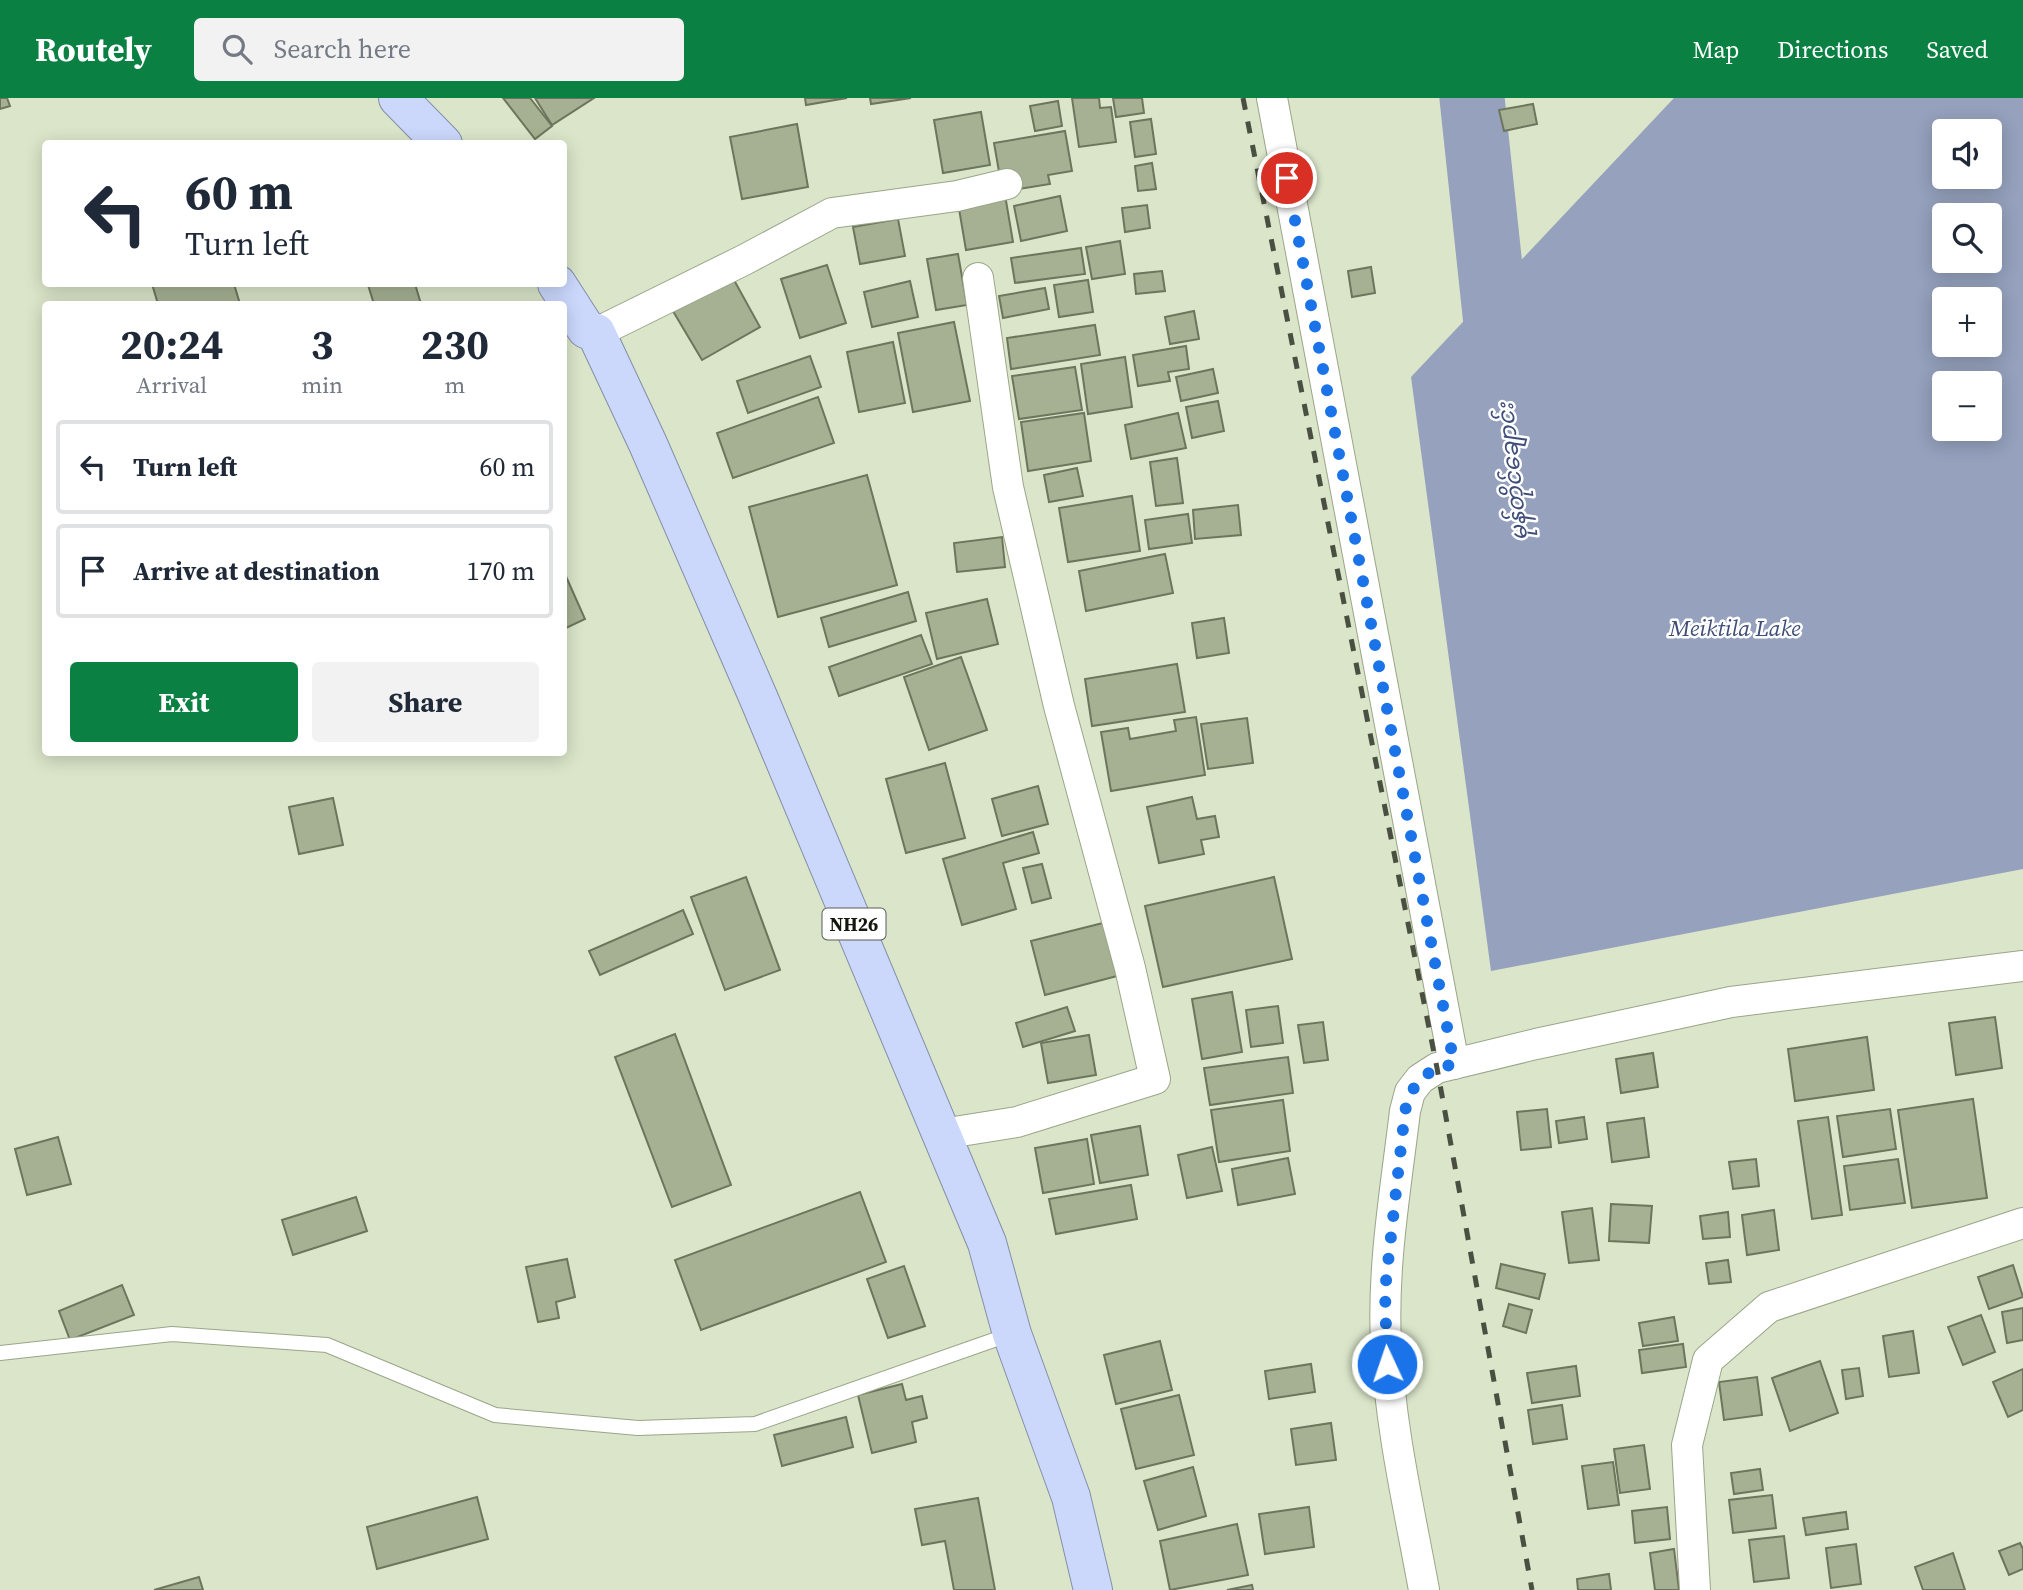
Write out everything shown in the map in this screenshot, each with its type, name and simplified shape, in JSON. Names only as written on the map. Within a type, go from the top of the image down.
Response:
[{"type":"highway","points":[[398,98],[439,140]]},
{"type":"highway","name":"NH26","points":[[558,287],[586,329],[596,333],[648,444],[754,687],[987,1243],[1012,1334],[1070,1497],[1093,1590]]},
{"type":"street","points":[[1272,98],[1454,1064]]},
{"type":"street","points":[[596,333],[744,261],[832,214],[957,196],[1007,184]]},
{"type":"street","points":[[942,1134],[1017,1122],[1155,1079],[1130,968],[1059,706],[1008,487],[978,278]]},
{"type":"street","points":[[1424,1590],[1391,1406],[1385,1290],[1405,1111],[1410,1092],[1420,1079],[1437,1068],[1731,1002],[2023,965]]},
{"type":"street","points":[[1695,1590],[1687,1445],[1708,1360],[1769,1307],[2023,1223]]},
{"type":"lane","points":[[0,1353],[172,1334],[327,1345],[495,1415],[638,1428],[755,1424],[1012,1334]]},
{"type":"water","name":"Meiktila Lake","points":[[1674,98],[2023,98],[2023,869],[1491,971],[1411,377]]},
{"type":"building","points":[[0,98],[7,98],[10,106],[0,109]]},
{"type":"building","points":[[503,98],[530,98],[552,126],[535,139]]},
{"type":"building","points":[[535,98],[594,98],[552,125]]},
{"type":"building","points":[[805,98],[847,98],[806,105]]},
{"type":"building","points":[[870,98],[911,98],[871,104]]},
{"type":"building","points":[[1072,98],[1099,98],[1100,108],[1111,107],[1116,142],[1079,147]]},
{"type":"building","points":[[1113,98],[1142,98],[1144,113],[1116,117]]},
{"type":"building","points":[[1058,101],[1062,126],[1035,131],[1030,106]]},
{"type":"building","points":[[1533,104],[1537,124],[1504,131],[1499,110]]},
{"type":"building","points":[[981,112],[990,165],[943,173],[934,120]]},
{"type":"building","points":[[1151,119],[1156,154],[1135,157],[1130,122]]},
{"type":"building","points":[[797,124],[808,187],[742,199],[730,137]]},
{"type":"building","points":[[1065,131],[1072,171],[1048,175],[1050,184],[1019,189],[1001,183],[994,143]]},
{"type":"building","points":[[1152,163],[1156,189],[1138,191],[1135,166]]},
{"type":"building","points":[[1004,189],[1013,242],[966,250],[957,197]]},
{"type":"building","points":[[1060,196],[1067,231],[1021,241],[1014,206]]},
{"type":"building","points":[[1147,205],[1150,228],[1125,232],[1122,208]]},
{"type":"building","points":[[898,219],[905,256],[860,264],[853,227]]},
{"type":"building","points":[[1120,241],[1125,274],[1092,279],[1086,247]]},
{"type":"building","points":[[1081,248],[1085,274],[1015,283],[1011,258]]},
{"type":"building","points":[[958,254],[967,305],[936,310],[927,259]]},
{"type":"building","points":[[827,265],[846,323],[800,338],[781,279]]},
{"type":"building","points":[[1371,267],[1375,293],[1352,297],[1348,271]]},
{"type":"building","points":[[729,271],[760,327],[702,360],[670,306]]},
{"type":"building","points":[[1162,271],[1165,291],[1136,294],[1134,274]]},
{"type":"building","points":[[1088,280],[1093,312],[1059,317],[1054,285]]},
{"type":"building","points":[[910,281],[918,317],[872,327],[864,292]]},
{"type":"building","points":[[153,287],[235,287],[239,301],[157,301]]},
{"type":"building","points":[[369,287],[416,287],[420,301],[373,301]]},
{"type":"building","points":[[1045,288],[1049,309],[1003,318],[999,296]]},
{"type":"building","points":[[1194,311],[1199,339],[1170,344],[1165,317]]},
{"type":"building","points":[[954,322],[970,401],[913,412],[898,333]]},
{"type":"building","points":[[1095,325],[1100,355],[1011,369],[1007,338]]},
{"type":"building","points":[[893,342],[905,403],[859,412],[847,352]]},
{"type":"building","points":[[1186,346],[1189,369],[1168,372],[1170,381],[1138,386],[1133,355]]},
{"type":"building","points":[[810,356],[821,387],[748,413],[737,381]]},
{"type":"building","points":[[1125,357],[1132,407],[1088,414],[1081,364]]},
{"type":"building","points":[[1075,367],[1082,410],[1019,419],[1012,376]]},
{"type":"building","points":[[1213,369],[1218,393],[1181,401],[1176,377]]},
{"type":"building","points":[[818,397],[834,443],[733,478],[717,433]]},
{"type":"building","points":[[1218,401],[1224,431],[1192,438],[1186,407]]},
{"type":"building","points":[[1084,413],[1091,461],[1028,471],[1021,422]]},
{"type":"building","points":[[1178,413],[1186,448],[1131,459],[1125,425]]},
{"type":"building","points":[[1177,458],[1183,503],[1156,506],[1150,462]]},
{"type":"building","points":[[1077,468],[1083,496],[1049,502],[1044,475]]},
{"type":"building","points":[[867,475],[897,585],[778,617],[749,507]]},
{"type":"building","points":[[1132,496],[1140,551],[1068,562],[1059,508]]},
{"type":"building","points":[[1238,505],[1241,535],[1195,539],[1193,510]]},
{"type":"building","points":[[1188,514],[1192,543],[1149,549],[1145,520]]},
{"type":"building","points":[[1002,537],[1005,567],[957,572],[954,543]]},
{"type":"building","points":[[1165,554],[1173,593],[1086,611],[1079,571]]},
{"type":"building","points":[[567,579],[585,619],[567,628]]},
{"type":"building","points":[[908,592],[916,621],[829,647],[821,618]]},
{"type":"building","points":[[987,599],[998,644],[937,659],[926,613]]},
{"type":"building","points":[[1224,618],[1229,653],[1197,658],[1192,623]]},
{"type":"building","points":[[921,635],[932,664],[839,696],[829,667]]},
{"type":"building","points":[[961,657],[987,730],[929,750],[904,677]]},
{"type":"building","points":[[1177,664],[1185,712],[1092,726],[1085,679]]},
{"type":"building","points":[[1196,717],[1205,775],[1111,791],[1101,732],[1128,728],[1130,739],[1176,731],[1174,720]]},
{"type":"building","points":[[1247,718],[1253,763],[1208,769],[1201,724]]},
{"type":"building","points":[[945,763],[965,838],[906,853],[886,779]]},
{"type":"building","points":[[1038,786],[1048,824],[1002,836],[992,799]]},
{"type":"building","points":[[1192,797],[1197,819],[1215,816],[1219,837],[1201,840],[1204,854],[1159,863],[1147,807]]},
{"type":"building","points":[[333,798],[343,845],[299,854],[289,807]]},
{"type":"building","points":[[1033,832],[1039,853],[1003,863],[1016,909],[962,925],[943,859]]},
{"type":"building","points":[[1042,864],[1051,898],[1032,903],[1023,868]]},
{"type":"building","points":[[746,877],[780,970],[725,990],[691,897]]},
{"type":"building","points":[[1274,877],[1292,959],[1163,987],[1145,906]]},
{"type":"building","points":[[683,910],[693,934],[600,975],[589,951]]},
{"type":"building","points":[[1103,923],[1117,976],[1045,995],[1031,941]]},
{"type":"building","points":[[1232,992],[1242,1052],[1202,1059],[1192,999]]},
{"type":"building","points":[[1278,1006],[1283,1043],[1251,1047],[1246,1010]]},
{"type":"building","points":[[1067,1007],[1075,1031],[1023,1047],[1016,1023]]},
{"type":"building","points":[[1995,1017],[2002,1068],[1956,1075],[1949,1023]]},
{"type":"building","points":[[1323,1022],[1328,1060],[1304,1063],[1298,1025]]},
{"type":"building","points":[[675,1034],[731,1185],[672,1207],[615,1057]]},
{"type":"building","points":[[1089,1035],[1096,1075],[1048,1083],[1041,1043]]},
{"type":"building","points":[[1867,1037],[1874,1090],[1795,1101],[1788,1049]]},
{"type":"building","points":[[1653,1053],[1658,1087],[1621,1093],[1616,1059]]},
{"type":"building","points":[[1288,1057],[1293,1093],[1210,1105],[1204,1068]]},
{"type":"building","points":[[1973,1099],[1987,1198],[1912,1208],[1898,1110]]},
{"type":"building","points":[[1283,1100],[1290,1151],[1219,1162],[1211,1110]]},
{"type":"building","points":[[1547,1109],[1551,1147],[1521,1150],[1517,1112]]},
{"type":"building","points":[[1890,1109],[1896,1149],[1843,1157],[1837,1116]]},
{"type":"building","points":[[1584,1117],[1587,1139],[1559,1143],[1556,1121]]},
{"type":"building","points":[[1828,1117],[1842,1215],[1812,1219],[1798,1121]]},
{"type":"building","points":[[1644,1118],[1649,1157],[1612,1162],[1607,1123]]},
{"type":"building","points":[[1140,1126],[1148,1175],[1100,1183],[1091,1135]]},
{"type":"building","points":[[58,1137],[71,1184],[27,1195],[15,1149]]},
{"type":"building","points":[[1087,1139],[1094,1184],[1043,1193],[1035,1148]]},
{"type":"building","points":[[1212,1147],[1222,1191],[1187,1198],[1178,1155]]},
{"type":"building","points":[[1288,1158],[1295,1194],[1238,1205],[1232,1169]]},
{"type":"building","points":[[1756,1159],[1759,1186],[1733,1189],[1729,1162]]},
{"type":"building","points":[[1898,1159],[1905,1203],[1850,1210],[1844,1166]]},
{"type":"building","points":[[1131,1185],[1137,1219],[1056,1234],[1049,1199]]},
{"type":"building","points":[[860,1192],[886,1262],[701,1330],[675,1260]]},
{"type":"building","points":[[356,1197],[367,1231],[293,1255],[282,1220]]},
{"type":"building","points":[[1611,1204],[1652,1206],[1649,1243],[1609,1241]]},
{"type":"building","points":[[1592,1208],[1599,1260],[1569,1263],[1562,1212]]},
{"type":"building","points":[[1774,1210],[1779,1250],[1747,1255],[1742,1215]]},
{"type":"building","points":[[1728,1212],[1730,1237],[1703,1239],[1700,1216]]},
{"type":"building","points":[[567,1259],[575,1297],[556,1302],[559,1318],[538,1322],[526,1267]]},
{"type":"building","points":[[1728,1260],[1731,1282],[1709,1284],[1706,1263]]},
{"type":"building","points":[[1501,1264],[1545,1274],[1539,1299],[1496,1288]]},
{"type":"building","points":[[2013,1265],[2023,1297],[1989,1309],[1978,1277]]},
{"type":"building","points":[[904,1266],[925,1326],[888,1338],[867,1279]]},
{"type":"building","points":[[122,1285],[134,1315],[70,1340],[59,1311]]},
{"type":"building","points":[[1509,1304],[1532,1310],[1526,1333],[1503,1326]]},
{"type":"building","points":[[2023,1308],[2023,1340],[2007,1343],[2002,1312]]},
{"type":"building","points":[[1981,1315],[1995,1352],[1963,1365],[1948,1327]]},
{"type":"building","points":[[1674,1317],[1678,1341],[1643,1346],[1639,1323]]},
{"type":"building","points":[[1913,1331],[1919,1373],[1889,1377],[1883,1336]]},
{"type":"building","points":[[1160,1341],[1172,1390],[1116,1404],[1104,1355]]},
{"type":"building","points":[[1683,1344],[1686,1367],[1642,1373],[1639,1350]]},
{"type":"building","points":[[1820,1361],[1838,1413],[1790,1431],[1772,1378]]},
{"type":"building","points":[[1311,1364],[1315,1392],[1269,1399],[1265,1371]]},
{"type":"building","points":[[1576,1366],[1580,1396],[1532,1403],[1527,1373]]},
{"type":"building","points":[[1859,1368],[1863,1396],[1846,1399],[1842,1370]]},
{"type":"building","points":[[2023,1369],[2023,1410],[2008,1417],[1993,1382]]},
{"type":"building","points":[[1757,1377],[1762,1415],[1724,1420],[1719,1382]]},
{"type":"building","points":[[902,1384],[906,1400],[922,1396],[927,1418],[912,1422],[916,1442],[872,1453],[858,1395]]},
{"type":"building","points":[[1179,1395],[1194,1455],[1136,1469],[1121,1409]]},
{"type":"building","points":[[1562,1405],[1567,1439],[1533,1444],[1528,1410]]},
{"type":"building","points":[[846,1417],[853,1447],[782,1466],[774,1435]]},
{"type":"building","points":[[1331,1423],[1336,1460],[1296,1465],[1291,1429]]},
{"type":"building","points":[[1644,1445],[1650,1489],[1620,1493],[1614,1449]]},
{"type":"building","points":[[1613,1462],[1619,1505],[1588,1509],[1582,1466]]},
{"type":"building","points":[[1193,1467],[1206,1516],[1158,1530],[1144,1481]]},
{"type":"building","points":[[1760,1469],[1763,1490],[1734,1494],[1731,1473]]},
{"type":"building","points":[[1772,1495],[1776,1528],[1733,1533],[1729,1500]]},
{"type":"building","points":[[477,1497],[488,1539],[377,1569],[367,1527]]},
{"type":"building","points":[[978,1498],[995,1590],[954,1590],[945,1541],[922,1545],[915,1509]]},
{"type":"building","points":[[1309,1507],[1314,1547],[1265,1554],[1259,1514]]},
{"type":"building","points":[[1667,1507],[1670,1539],[1635,1543],[1632,1511]]},
{"type":"building","points":[[1846,1512],[1848,1529],[1806,1535],[1803,1518]]},
{"type":"building","points":[[1237,1524],[1248,1575],[1170,1590],[1160,1541]]},
{"type":"building","points":[[1784,1536],[1789,1578],[1754,1582],[1749,1540]]},
{"type":"building","points":[[2020,1543],[2023,1549],[2023,1569],[2009,1575],[1999,1551]]},
{"type":"building","points":[[1856,1544],[1861,1584],[1831,1588],[1826,1548]]},
{"type":"building","points":[[1674,1549],[1679,1590],[1655,1590],[1650,1553]]},
{"type":"building","points":[[1953,1553],[1965,1590],[1923,1590],[1915,1567]]},
{"type":"building","points":[[1609,1574],[1611,1590],[1578,1590],[1577,1579]]},
{"type":"building","points":[[199,1577],[203,1590],[154,1590]]},
{"type":"building","points":[[1252,1585],[1253,1590],[1227,1590]]},
{"type":"waterway","name":"မုန်တိုင်ချောင်း","points":[[1472,98],[1502,380]]},
{"type":"railway","points":[[1243,98],[1437,1068],[1532,1590]]},
{"type":"route","points":[[1287,178],[1454,1064],[1437,1068],[1420,1079],[1410,1092],[1405,1111],[1385,1290],[1387,1364]]}]
